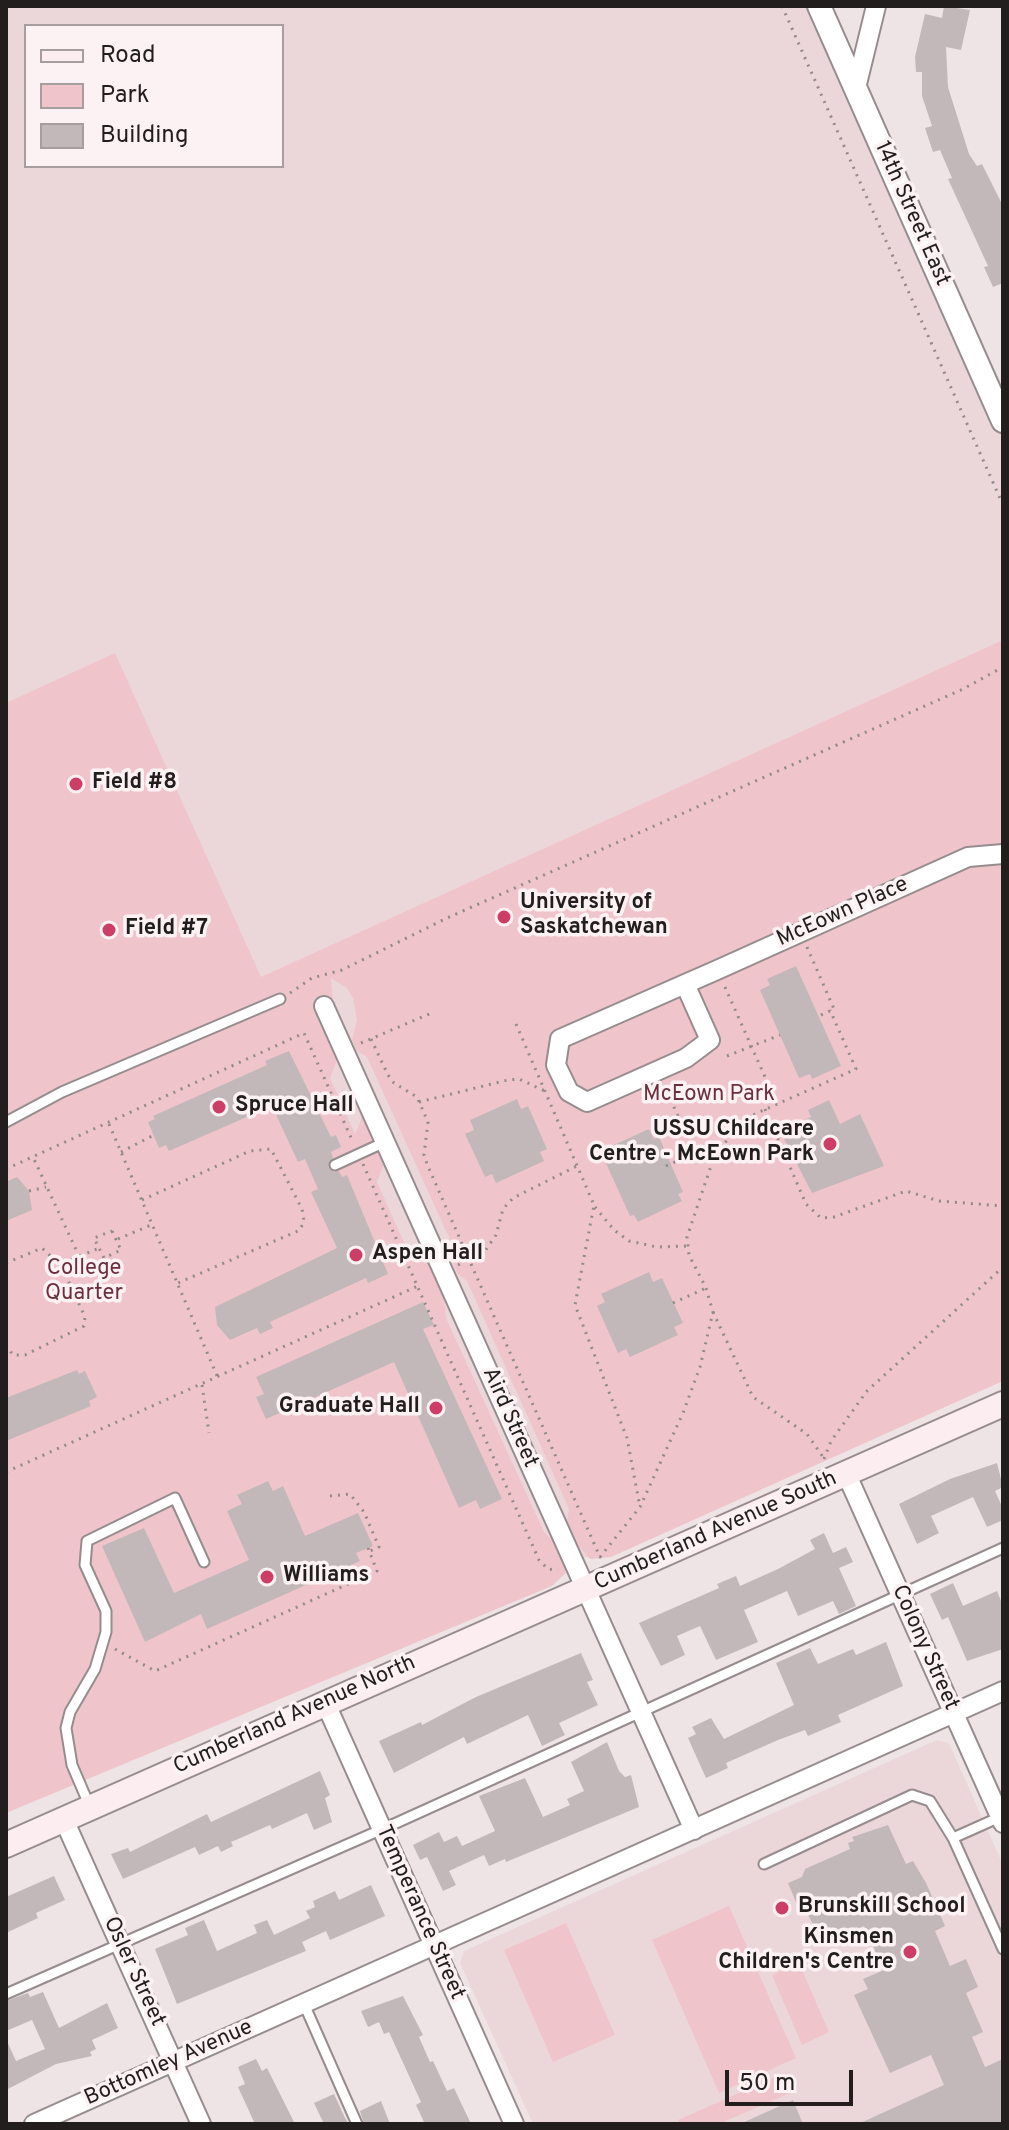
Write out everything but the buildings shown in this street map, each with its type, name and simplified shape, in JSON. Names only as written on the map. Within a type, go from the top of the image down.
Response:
[{"type":"main road","name":"Cumberland Avenue South","points":[[586,1590],[834,1470],[1003,1404]]},
{"type":"main road","name":"Cumberland Avenue North","points":[[6,1845],[325,1702],[586,1590]]},
{"type":"street","name":"14th Street East","points":[[819,6],[1003,421]]},
{"type":"street","points":[[856,88],[876,6]]},
{"type":"street","name":"McEown Place","points":[[685,984],[710,1040],[686,1058],[587,1102],[563,1084],[556,1065],[560,1039],[968,857],[1003,854]]},
{"type":"street","name":"Aird Street","points":[[324,1006],[694,1830]]},
{"type":"street","name":"Colony Street","points":[[834,1470],[900,1595],[1002,1820]]},
{"type":"street","name":"Bottomley Avenue","points":[[41,2123],[1003,1691]]},
{"type":"street","name":"Temperance Street","points":[[325,1702],[514,2124]]},
{"type":"street","name":"Osler Street","points":[[64,1820],[201,2124]]},
{"type":"lane","points":[[6,1122],[62,1092],[280,999]]},
{"type":"lane","points":[[335,1165],[385,1142]]},
{"type":"lane","points":[[90,1807],[72,1765],[66,1728],[70,1712],[95,1669],[106,1632],[106,1611],[84,1556],[87,1541],[93,1535],[175,1498],[204,1562]]},
{"type":"lane","points":[[6,1994],[381,1830],[1003,1548]]},
{"type":"lane","points":[[764,1864],[912,1795],[930,1801],[953,1838],[1003,1949]]},
{"type":"lane","points":[[953,1838],[1002,1820]]},
{"type":"lane","points":[[304,2004],[357,2124]]},
{"type":"path","points":[[782,6],[1003,505]]},
{"type":"path","points":[[280,999],[312,978],[342,970],[447,918],[963,689],[1003,667]]},
{"type":"path","points":[[800,932],[834,1009],[819,1016]]},
{"type":"path","points":[[717,970],[777,1104]]},
{"type":"path","points":[[830,1010],[856,1069],[765,1109],[734,1129],[722,1144],[702,1190],[687,1237],[694,1270],[706,1288],[713,1312],[753,1397],[807,1434],[834,1470]]},
{"type":"path","points":[[344,1051],[434,1012]]},
{"type":"path","points":[[516,1024],[594,1205],[614,1230],[629,1241],[657,1247],[688,1246]]},
{"type":"path","points":[[6,1169],[304,1033],[539,1560],[548,1569],[562,1571]]},
{"type":"path","points":[[727,1056],[780,1035]]},
{"type":"path","points":[[371,1039],[394,1083],[410,1091],[428,1122],[424,1155],[600,1557],[640,1507],[683,1413],[700,1367],[713,1312]]},
{"type":"path","points":[[658,1071],[692,1147]]},
{"type":"path","points":[[419,1102],[508,1080],[531,1083],[545,1091]]},
{"type":"path","points":[[765,1109],[806,1204],[821,1218],[834,1217],[906,1191],[939,1201],[1003,1206]]},
{"type":"path","points":[[109,1123],[218,1378]]},
{"type":"path","points":[[121,1152],[156,1134]]},
{"type":"path","points":[[692,1147],[707,1150],[722,1144]]},
{"type":"path","points":[[666,1166],[684,1158],[692,1147]]},
{"type":"path","points":[[142,1200],[250,1151],[271,1149],[302,1209],[304,1221],[300,1230],[292,1235],[178,1283]]},
{"type":"path","points":[[33,1157],[79,1256]]},
{"type":"path","points":[[445,1270],[469,1261],[491,1243],[503,1209],[513,1198],[577,1166]]},
{"type":"path","points":[[29,1191],[46,1187]]},
{"type":"path","points":[[594,1205],[575,1305],[627,1438],[640,1507]]},
{"type":"path","points":[[116,1240],[151,1225]]},
{"type":"path","points":[[112,1231],[121,1250],[104,1258],[99,1248],[94,1238],[112,1231]]},
{"type":"path","points":[[6,1263],[42,1248],[61,1265],[85,1317],[84,1326],[25,1355],[13,1355],[6,1345]]},
{"type":"path","points":[[61,1265],[99,1248]]},
{"type":"path","points":[[834,1470],[831,1441],[867,1391],[1003,1267]]},
{"type":"path","points":[[6,1472],[418,1286]]},
{"type":"path","points":[[673,1303],[706,1288]]},
{"type":"path","points":[[202,1385],[209,1433]]},
{"type":"path","points":[[106,1632],[111,1646],[155,1671],[377,1571],[369,1550],[379,1547],[364,1512],[350,1494],[330,1496]]},
{"type":"shaded area","name":"University of Saskatchewan","points":[[6,6],[819,6],[1003,421],[1003,1374],[6,1813]]},
{"type":"shaded area","name":"Brunskill School","points":[[937,1740],[949,1743],[1003,1865],[1003,2124],[533,2124],[460,1963],[464,1951]]},
{"type":"green space","points":[[1003,640],[1003,1381],[611,1557],[590,1559],[577,1544],[567,1521],[569,1509],[467,1281],[457,1273],[450,1255],[451,1242],[367,1057],[357,1051],[352,1040],[357,1020],[353,998],[347,988],[331,978],[338,1058],[330,1078],[355,1134],[363,1115],[385,1161],[377,1182],[410,1256],[420,1240],[443,1290],[446,1318],[544,1532],[559,1546],[566,1573],[552,1586],[6,1813],[6,703],[115,653],[261,977]]},
{"type":"green space","points":[[729,1906],[796,2058],[719,2093],[652,1940]]},
{"type":"green space","points":[[566,1923],[615,2035],[553,2062],[504,1950]]},
{"type":"green space","points":[[799,1963],[829,2032],[802,2045],[772,1975]]},
{"type":"green space","points":[[782,2074],[790,2093],[719,2124],[680,2124],[678,2120]]},
{"type":"place","name":"Field #8","points":[[76,784]]},
{"type":"place","name":"University of Saskatchewan","points":[[504,917]]},
{"type":"place","name":"Field #7","points":[[109,930]]},
{"type":"place","name":"Spruce Hall","points":[[219,1107]]},
{"type":"place","name":"USSU Childcare Centre - McEown Park","points":[[830,1144]]},
{"type":"place","name":"Aspen Hall","points":[[356,1255]]},
{"type":"place","name":"Graduate Hall","points":[[436,1408]]},
{"type":"place","name":"Williams","points":[[267,1577]]},
{"type":"place","name":"Brunskill School","points":[[782,1908]]},
{"type":"place","name":"Kinsmen Children's Centre","points":[[910,1952]]},
{"type":"park label","name":"McEown Park","points":[[709,1096]]},
{"type":"park label","name":"College Quarter","points":[[84,1282]]}]
